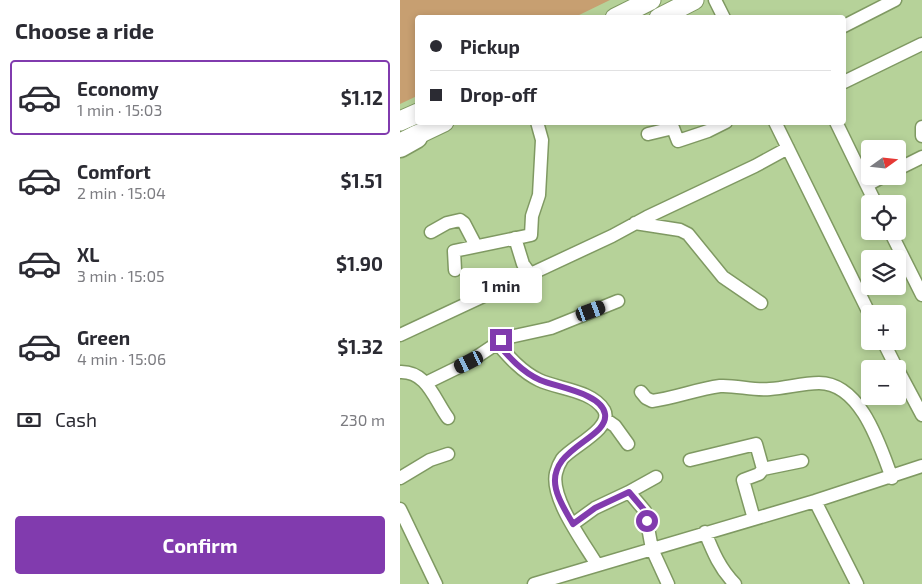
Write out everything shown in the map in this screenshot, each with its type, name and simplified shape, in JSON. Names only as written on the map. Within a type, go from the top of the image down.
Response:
[{"type":"main road","points":[[621,15],[651,0]]},
{"type":"main road","points":[[664,15],[694,0]]},
{"type":"main road","points":[[400,121],[415,114]]},
{"type":"main road","points":[[405,142],[438,125]]},
{"type":"street","points":[[715,0],[722,15]]},
{"type":"street","points":[[846,25],[895,0]]},
{"type":"street","points":[[846,81],[922,44]]},
{"type":"street","points":[[455,270],[453,252],[531,235],[532,216],[539,195],[542,140],[539,125]]},
{"type":"street","points":[[648,134],[672,128],[678,141],[720,125]]},
{"type":"street","points":[[776,125],[865,305]]},
{"type":"street","points":[[837,125],[861,173]]},
{"type":"street","points":[[922,126],[922,136]]},
{"type":"street","points":[[400,335],[755,166],[788,148]]},
{"type":"street","points":[[906,165],[922,157]]},
{"type":"street","points":[[867,185],[872,195]]},
{"type":"street","points":[[431,232],[447,223],[460,220],[464,223],[476,246]]},
{"type":"street","points":[[636,223],[680,230],[688,234],[723,277],[761,303]]},
{"type":"street","points":[[515,238],[523,264],[530,274]]},
{"type":"street","points":[[895,240],[921,290]]},
{"type":"street","points":[[426,383],[469,362],[506,338],[551,328],[618,301]]},
{"type":"street","points":[[497,343],[518,366],[539,380],[565,386],[599,404],[605,412],[605,419],[599,429],[563,458],[556,473],[556,488],[573,524],[597,565]]},
{"type":"street","points":[[400,372],[414,373],[426,383],[448,418]]},
{"type":"street","points":[[640,392],[646,398],[652,400],[730,386],[766,390],[820,383],[834,386],[851,396],[862,410],[876,434],[892,478]]},
{"type":"street","points":[[906,386],[922,415]]},
{"type":"street","points":[[605,419],[615,426],[628,444]]},
{"type":"street","points":[[690,460],[756,444],[763,469]]},
{"type":"street","points":[[400,478],[430,460],[448,454]]},
{"type":"street","points":[[754,519],[743,480],[759,474],[763,469],[802,461]]},
{"type":"street","points":[[534,584],[574,578],[597,565],[892,478],[922,466]]},
{"type":"street","points":[[573,524],[595,508],[656,477]]},
{"type":"street","points":[[629,492],[645,511],[652,549],[668,584]]},
{"type":"street","points":[[815,501],[857,584]]},
{"type":"street","points":[[400,509],[436,584]]},
{"type":"street","points":[[705,532],[714,556],[726,575],[735,584]]},
{"type":"shaded area","points":[[400,0],[610,0],[579,15],[415,15],[415,97],[400,104]]},
{"type":"route","points":[[501,340],[497,343],[518,366],[539,380],[565,386],[586,396],[599,404],[605,412],[606,417],[602,426],[563,458],[556,473],[556,488],[573,524],[586,513],[629,492],[645,511],[647,521]]}]
